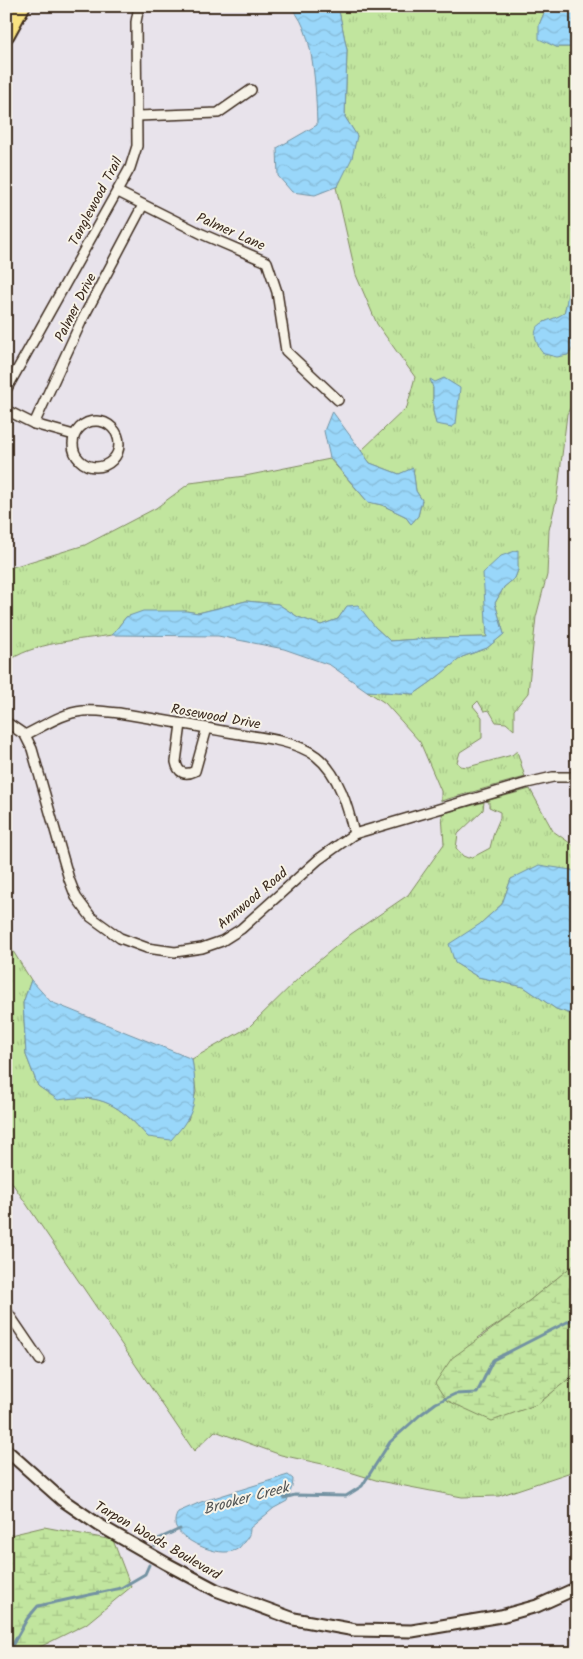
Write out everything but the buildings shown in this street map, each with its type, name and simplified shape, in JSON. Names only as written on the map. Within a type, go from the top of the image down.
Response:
[{"type":"main road","points":[[6,35],[22,6]]},
{"type":"street","name":"Tanglewood Trail","points":[[6,390],[130,168],[137,146],[136,22],[139,6]]},
{"type":"street","points":[[138,116],[218,113],[252,90]]},
{"type":"street","name":"Palmer Lane","points":[[118,192],[202,234],[267,262],[277,292],[286,352],[338,400]]},
{"type":"street","name":"Palmer Drive","points":[[34,424],[81,322],[144,205]]},
{"type":"street","points":[[6,410],[34,424],[74,435]]},
{"type":"street","points":[[91,420],[106,422],[117,433],[120,440],[120,448],[112,461],[98,467],[90,466],[83,463],[74,451],[72,443],[74,435],[84,423],[91,420]]},
{"type":"street","name":"Rosewood Drive","points":[[25,735],[62,716],[82,711],[119,713],[287,742],[315,756],[327,768],[340,789],[354,834]]},
{"type":"street","points":[[6,722],[25,735]]},
{"type":"street","points":[[181,724],[176,762],[177,768],[181,773],[186,774],[195,771],[207,728]]},
{"type":"street","name":"Annwood Road","points":[[25,735],[32,749],[76,897],[91,918],[120,938],[147,948],[175,952],[202,948],[222,941],[241,929],[320,859],[354,834],[527,783],[553,777],[577,777]]},
{"type":"street","points":[[6,1310],[40,1360]]},
{"type":"street","name":"Tarpon Woods Boulevard","points":[[8,1454],[61,1499],[99,1525],[158,1559],[216,1590],[294,1618],[355,1630],[412,1631],[501,1616],[537,1606],[577,1588]]},
{"type":"green space","points":[[338,6],[547,6],[539,25],[556,47],[577,47],[577,278],[572,281],[564,313],[557,318],[544,322],[570,353],[577,341],[577,394],[567,414],[557,497],[549,530],[547,575],[536,617],[528,693],[514,710],[514,730],[506,723],[496,722],[489,710],[484,711],[478,701],[473,706],[482,717],[482,738],[460,752],[457,762],[460,766],[468,767],[512,755],[517,751],[525,777],[441,801],[441,791],[420,742],[385,703],[367,691],[414,694],[462,657],[487,648],[504,634],[495,603],[504,587],[515,578],[518,570],[517,550],[484,573],[487,637],[390,641],[347,606],[338,619],[321,625],[298,617],[278,604],[246,601],[198,613],[186,611],[126,617],[112,635],[43,646],[29,650],[6,663],[6,569],[85,545],[156,508],[190,483],[245,476],[330,459],[368,502],[382,505],[405,516],[411,524],[418,516],[422,500],[416,491],[413,469],[399,474],[370,463],[361,451],[407,407],[415,377],[377,324],[356,275],[336,187],[357,136],[345,117],[347,50]],"holes":[[[433,388],[452,427],[436,423],[433,411]]]},
{"type":"green space","points":[[530,789],[553,831],[577,848],[577,873],[571,870],[511,879],[502,904],[480,924],[455,963],[478,977],[524,987],[556,1009],[577,1016],[577,1262],[514,1313],[477,1338],[538,1404],[577,1372],[577,1470],[499,1496],[462,1497],[379,1481],[327,1465],[281,1455],[215,1431],[194,1451],[6,1174],[6,940],[31,980],[23,1003],[26,1055],[38,1086],[58,1099],[87,1098],[109,1104],[119,1109],[148,1137],[188,1120],[196,1092],[192,1059],[249,1027],[306,971],[351,934],[408,895],[444,844],[442,814],[484,802],[483,810],[458,834],[456,848],[463,856],[468,858],[490,848],[500,818],[500,812],[489,807],[489,802],[486,801]]},
{"type":"green space","points":[[577,1262],[577,1372],[538,1404],[492,1421],[446,1400],[435,1383],[452,1358],[514,1313]]},
{"type":"green space","points":[[44,1527],[113,1540],[131,1587],[86,1624],[40,1647],[34,1653],[6,1653],[6,1536]]},
{"type":"water","points":[[288,6],[338,6],[347,50],[345,117],[357,136],[352,158],[338,186],[315,195],[292,192],[278,176],[277,148],[317,125],[315,79],[309,43],[297,15]]},
{"type":"water","points":[[547,6],[577,6],[577,47],[556,47],[539,39],[539,25]]},
{"type":"water","points":[[577,278],[577,341],[568,355],[557,357],[544,354],[536,340],[535,333],[539,325],[564,313],[569,289]]},
{"type":"water","points":[[444,378],[460,388],[456,424],[452,427],[436,424],[433,411],[433,388],[430,379],[435,382]]},
{"type":"water","points":[[332,411],[370,463],[399,474],[413,468],[416,491],[422,500],[418,516],[411,524],[405,516],[382,505],[368,502],[330,458],[324,431]]},
{"type":"water","points":[[518,550],[518,570],[515,578],[504,587],[495,603],[504,634],[487,648],[462,657],[414,694],[367,691],[330,665],[284,649],[218,636],[112,635],[126,617],[143,611],[186,611],[198,613],[246,601],[278,604],[298,617],[321,625],[338,619],[347,606],[358,605],[375,627],[390,641],[487,637],[483,573],[501,556]]},
{"type":"water","points":[[539,865],[571,870],[577,873],[577,1016],[556,1009],[524,987],[478,977],[455,963],[449,944],[480,924],[502,904],[511,879]]},
{"type":"water","points":[[31,980],[51,1002],[192,1059],[195,1091],[193,1107],[184,1124],[171,1140],[148,1137],[119,1109],[109,1104],[87,1098],[58,1100],[38,1086],[26,1055],[23,1003]]},
{"type":"water","points":[[288,1475],[293,1479],[287,1501],[274,1508],[250,1528],[247,1539],[239,1548],[224,1552],[205,1548],[187,1539],[176,1527],[175,1520],[178,1512],[201,1502]]},
{"type":"waterway","name":"Brooker Creek","points":[[284,1498],[295,1495],[346,1496],[362,1486],[390,1442],[420,1415],[436,1403],[455,1394],[477,1393],[493,1360],[577,1317]]},
{"type":"waterway","name":"Brooker Creek","points":[[155,1546],[158,1539],[180,1529]]},
{"type":"waterway","name":"Brooker Creek","points":[[8,1653],[27,1619],[38,1606],[121,1588],[145,1574],[149,1565]]}]
